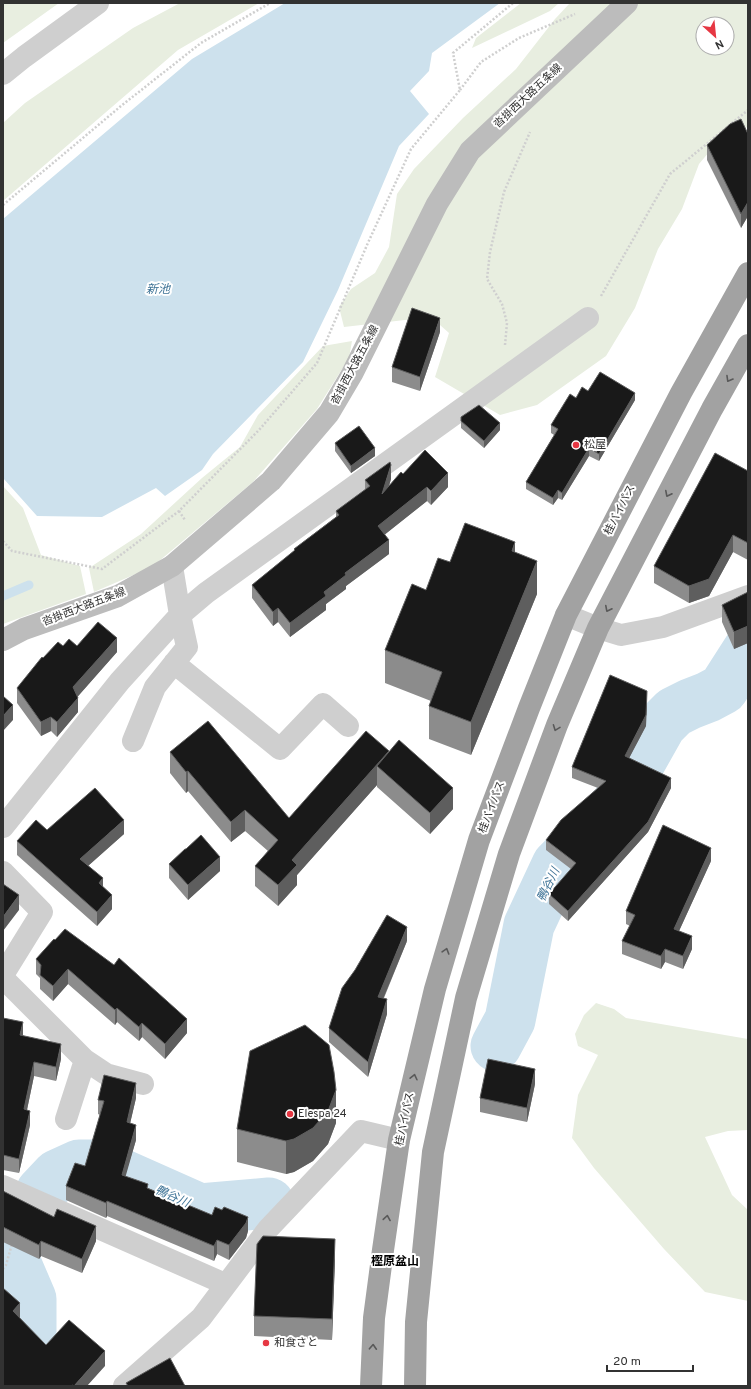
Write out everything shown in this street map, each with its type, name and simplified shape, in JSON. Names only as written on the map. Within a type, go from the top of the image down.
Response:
[{"type":"highway","name":"桂バイパス","points":[[371,1386],[374,1318],[399,1140],[434,989],[479,840],[566,615],[681,393],[748,273]]},
{"type":"highway","points":[[415,1386],[416,1322],[433,1152],[466,998],[509,854],[557,725],[598,628],[712,409],[748,345]]},
{"type":"main road","name":"沓掛西大路五条線","points":[[3,640],[24,629],[118,596],[172,566],[271,481],[329,413],[352,374],[437,204],[470,151],[627,3]]},
{"type":"street","points":[[3,74],[98,3]]},
{"type":"street","points":[[3,827],[120,681],[180,615],[206,593],[588,318]]},
{"type":"street","points":[[133,741],[155,687],[187,647],[172,566]]},
{"type":"street","points":[[566,615],[598,628],[621,635],[663,627],[748,596]]},
{"type":"street","points":[[174,663],[280,750],[323,704],[348,726]]},
{"type":"street","points":[[3,872],[42,912],[3,976],[85,1060],[106,1074],[143,1084]]},
{"type":"street","points":[[66,1119],[85,1060]]},
{"type":"street","points":[[124,1386],[201,1318],[268,1228],[361,1131],[399,1140]]},
{"type":"street","points":[[3,1186],[225,1284]]},
{"type":"path","points":[[3,205],[121,106],[200,43],[270,3]]},
{"type":"path","points":[[460,90],[453,53],[513,3]]},
{"type":"path","points":[[3,541],[12,551],[102,569],[179,511],[259,430],[317,364],[367,245],[411,149],[481,62],[519,38],[578,13]]},
{"type":"path","points":[[588,318],[670,174],[748,110]]},
{"type":"path","points":[[503,380],[507,323],[502,304],[487,279],[490,252],[504,192],[529,133],[533,128]]},
{"type":"path","points":[[3,1269],[6,1265],[13,1238]]},
{"type":"shaded area","points":[[3,3],[59,3],[3,43]]},
{"type":"shaded area","points":[[180,3],[259,3],[178,50],[3,201],[3,123],[25,103],[133,28]]},
{"type":"shaded area","points":[[521,3],[559,3],[550,11],[472,48],[476,38]]},
{"type":"shaded area","points":[[570,3],[748,3],[748,127],[726,132],[699,164],[682,209],[658,249],[635,308],[606,356],[537,405],[500,415],[435,377],[449,333],[431,317],[344,327],[339,307],[351,289],[375,273],[389,247],[397,194],[414,169],[463,118],[516,69],[555,19]]},
{"type":"shaded area","points":[[352,341],[349,358],[317,409],[253,482],[152,567],[94,592],[89,568],[141,534],[202,478],[240,447],[258,415],[323,346]]},
{"type":"shaded area","points":[[3,486],[23,508],[41,555],[80,566],[86,594],[3,624]]},
{"type":"shaded area","points":[[596,1003],[614,1009],[626,1018],[748,1039],[748,1130],[728,1131],[705,1137],[732,1195],[748,1210],[748,1301],[705,1292],[664,1249],[594,1168],[572,1138],[578,1095],[598,1055],[578,1046],[575,1034],[584,1015]]},
{"type":"water","name":"新池","points":[[285,3],[500,3],[432,53],[429,71],[410,91],[429,114],[399,146],[338,290],[303,362],[213,454],[202,470],[165,496],[156,488],[102,517],[37,516],[3,478],[3,219],[192,59]]},
{"type":"building","points":[[741,119],[748,134],[748,202],[741,214],[707,145],[730,124]]},
{"type":"building","points":[[412,308],[440,318],[420,377],[392,367]]},
{"type":"building","points":[[600,372],[635,393],[599,454],[589,448],[562,493],[558,490],[553,498],[526,482],[558,429],[551,425],[570,394],[576,398],[582,387],[588,391]]},
{"type":"building","points":[[479,405],[500,423],[484,441],[461,421],[461,417]]},
{"type":"building","points":[[359,426],[375,448],[351,466],[335,443]]},
{"type":"building","points":[[425,450],[448,473],[431,491],[427,487],[378,526],[389,540],[345,573],[346,575],[324,592],[326,596],[290,623],[278,608],[273,612],[252,585],[295,550],[294,549],[339,515],[336,511],[370,486],[365,480],[390,462],[391,465],[382,494],[401,472],[403,474]]},
{"type":"building","points":[[715,453],[748,471],[748,543],[733,535],[709,579],[689,586],[654,566]]},
{"type":"building","points":[[465,523],[515,542],[512,551],[537,561],[471,722],[429,706],[442,672],[385,650],[412,584],[426,590],[438,558],[450,562]]},
{"type":"building","points":[[748,592],[748,626],[734,632],[722,605]]},
{"type":"building","points":[[98,622],[117,638],[73,687],[78,698],[57,722],[51,717],[41,722],[17,688],[42,657],[43,658],[58,642],[63,646],[69,639],[77,646]]},
{"type":"building","points":[[610,675],[647,691],[646,715],[625,756],[671,778],[648,822],[568,911],[549,894],[576,863],[546,840],[561,820],[606,781],[572,767]]},
{"type":"building","points":[[3,696],[13,705],[3,716]]},
{"type":"building","points":[[208,721],[289,818],[366,731],[389,751],[292,860],[297,865],[278,885],[255,866],[278,840],[245,810],[231,822],[170,752]]},
{"type":"building","points":[[399,740],[453,788],[430,813],[377,766]]},
{"type":"building","points":[[95,788],[124,820],[80,859],[103,878],[99,883],[112,895],[97,912],[17,841],[36,820],[47,830]]},
{"type":"building","points":[[663,825],[711,848],[674,929],[692,936],[683,956],[665,949],[661,956],[622,941],[635,915],[626,911]]},
{"type":"building","points":[[201,835],[220,857],[188,885],[169,864]]},
{"type":"building","points":[[3,884],[19,895],[3,917]]},
{"type":"building","points":[[387,915],[407,927],[378,997],[387,999],[368,1062],[329,1028],[342,988],[355,970]]},
{"type":"building","points":[[65,929],[114,965],[119,958],[187,1019],[165,1044],[142,1023],[139,1027],[117,1008],[115,1010],[68,969],[53,986],[40,975],[41,965],[36,959]]},
{"type":"building","points":[[3,1018],[23,1022],[20,1035],[61,1044],[56,1067],[34,1062],[24,1109],[30,1111],[19,1159],[3,1155]]},
{"type":"building","name":"Elespa 24","points":[[305,1025],[329,1045],[336,1090],[328,1111],[313,1128],[294,1139],[286,1141],[237,1129],[250,1051]]},
{"type":"building","points":[[488,1059],[535,1069],[527,1108],[480,1098]]},
{"type":"building","points":[[104,1075],[136,1083],[127,1122],[136,1125],[122,1175],[148,1184],[147,1188],[212,1215],[215,1207],[222,1210],[224,1207],[248,1217],[246,1223],[229,1245],[217,1240],[214,1246],[107,1201],[106,1203],[66,1186],[75,1163],[85,1166],[104,1101],[98,1100]]},
{"type":"building","points":[[3,1191],[54,1217],[57,1209],[96,1226],[82,1259],[41,1241],[39,1245],[3,1227]]},
{"type":"building","points":[[263,1236],[335,1239],[332,1319],[254,1316],[257,1244]]},
{"type":"building","points":[[3,1288],[20,1303],[13,1311],[46,1345],[69,1320],[105,1351],[74,1386],[3,1386]]},
{"type":"building","points":[[170,1358],[185,1386],[128,1386],[126,1383]]},
{"type":"waterway","points":[[3,596],[29,585]]},
{"type":"waterway","name":"鴨谷川","points":[[496,1046],[510,1020],[529,925],[557,865],[616,805],[661,725],[674,712],[723,689],[748,650]]},
{"type":"waterway","name":"鴨谷川","points":[[41,1192],[57,1175],[79,1165],[101,1165],[200,1209],[269,1203]]},
{"type":"waterway","name":"鴨谷川","points":[[24,1386],[31,1343],[31,1299],[13,1257],[32,1208]]},
{"type":"place","name":"松屋","points":[[576,445]]},
{"type":"place","name":"Elespa 24","points":[[290,1114]]},
{"type":"place","name":"和食さと","points":[[266,1343]]},
{"type":"district","name":"樫原盆山","points":[[395,1262]]}]
